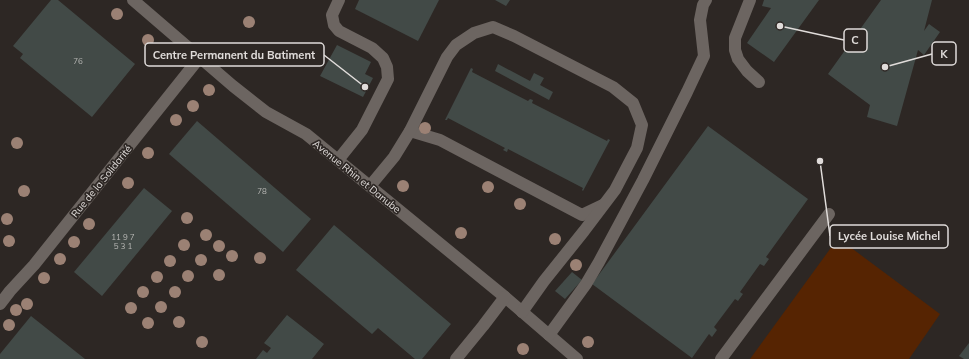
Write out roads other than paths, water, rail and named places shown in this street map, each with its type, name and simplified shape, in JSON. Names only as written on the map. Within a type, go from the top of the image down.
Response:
[{"type":"street","name":"Avenue Rhin et Danube","points":[[133,0],[233,86],[266,112],[306,134],[505,297],[577,359]]},
{"type":"street","points":[[338,160],[362,130],[388,79],[387,67],[383,58],[372,48],[339,31],[334,25],[332,14],[340,0]]},
{"type":"street","points":[[549,335],[586,284],[599,262],[643,180],[704,56],[700,20],[703,5],[706,0]]},
{"type":"street","points":[[750,0],[735,38],[735,50],[738,59],[747,71],[759,82]]},
{"type":"street","points":[[370,186],[394,157],[410,131],[447,57],[456,45],[474,33],[493,27],[514,36],[613,87],[633,103],[642,124],[637,148],[615,190],[544,281],[522,312]]},
{"type":"street","name":"Rue de la Solidarité","points":[[0,304],[34,264],[200,57]]},
{"type":"street","points":[[410,131],[440,140],[582,215],[604,205]]},
{"type":"street","points":[[721,359],[829,214]]},
{"type":"street","points":[[456,359],[505,297]]},
{"type":"place","name":"C","points":[[780,26]]},
{"type":"place","name":"K","points":[[885,67]]},
{"type":"place","name":"Centre Permanent du Batiment","points":[[365,87]]},
{"type":"place","name":"Lycée Louise Michel","points":[[820,161]]}]
